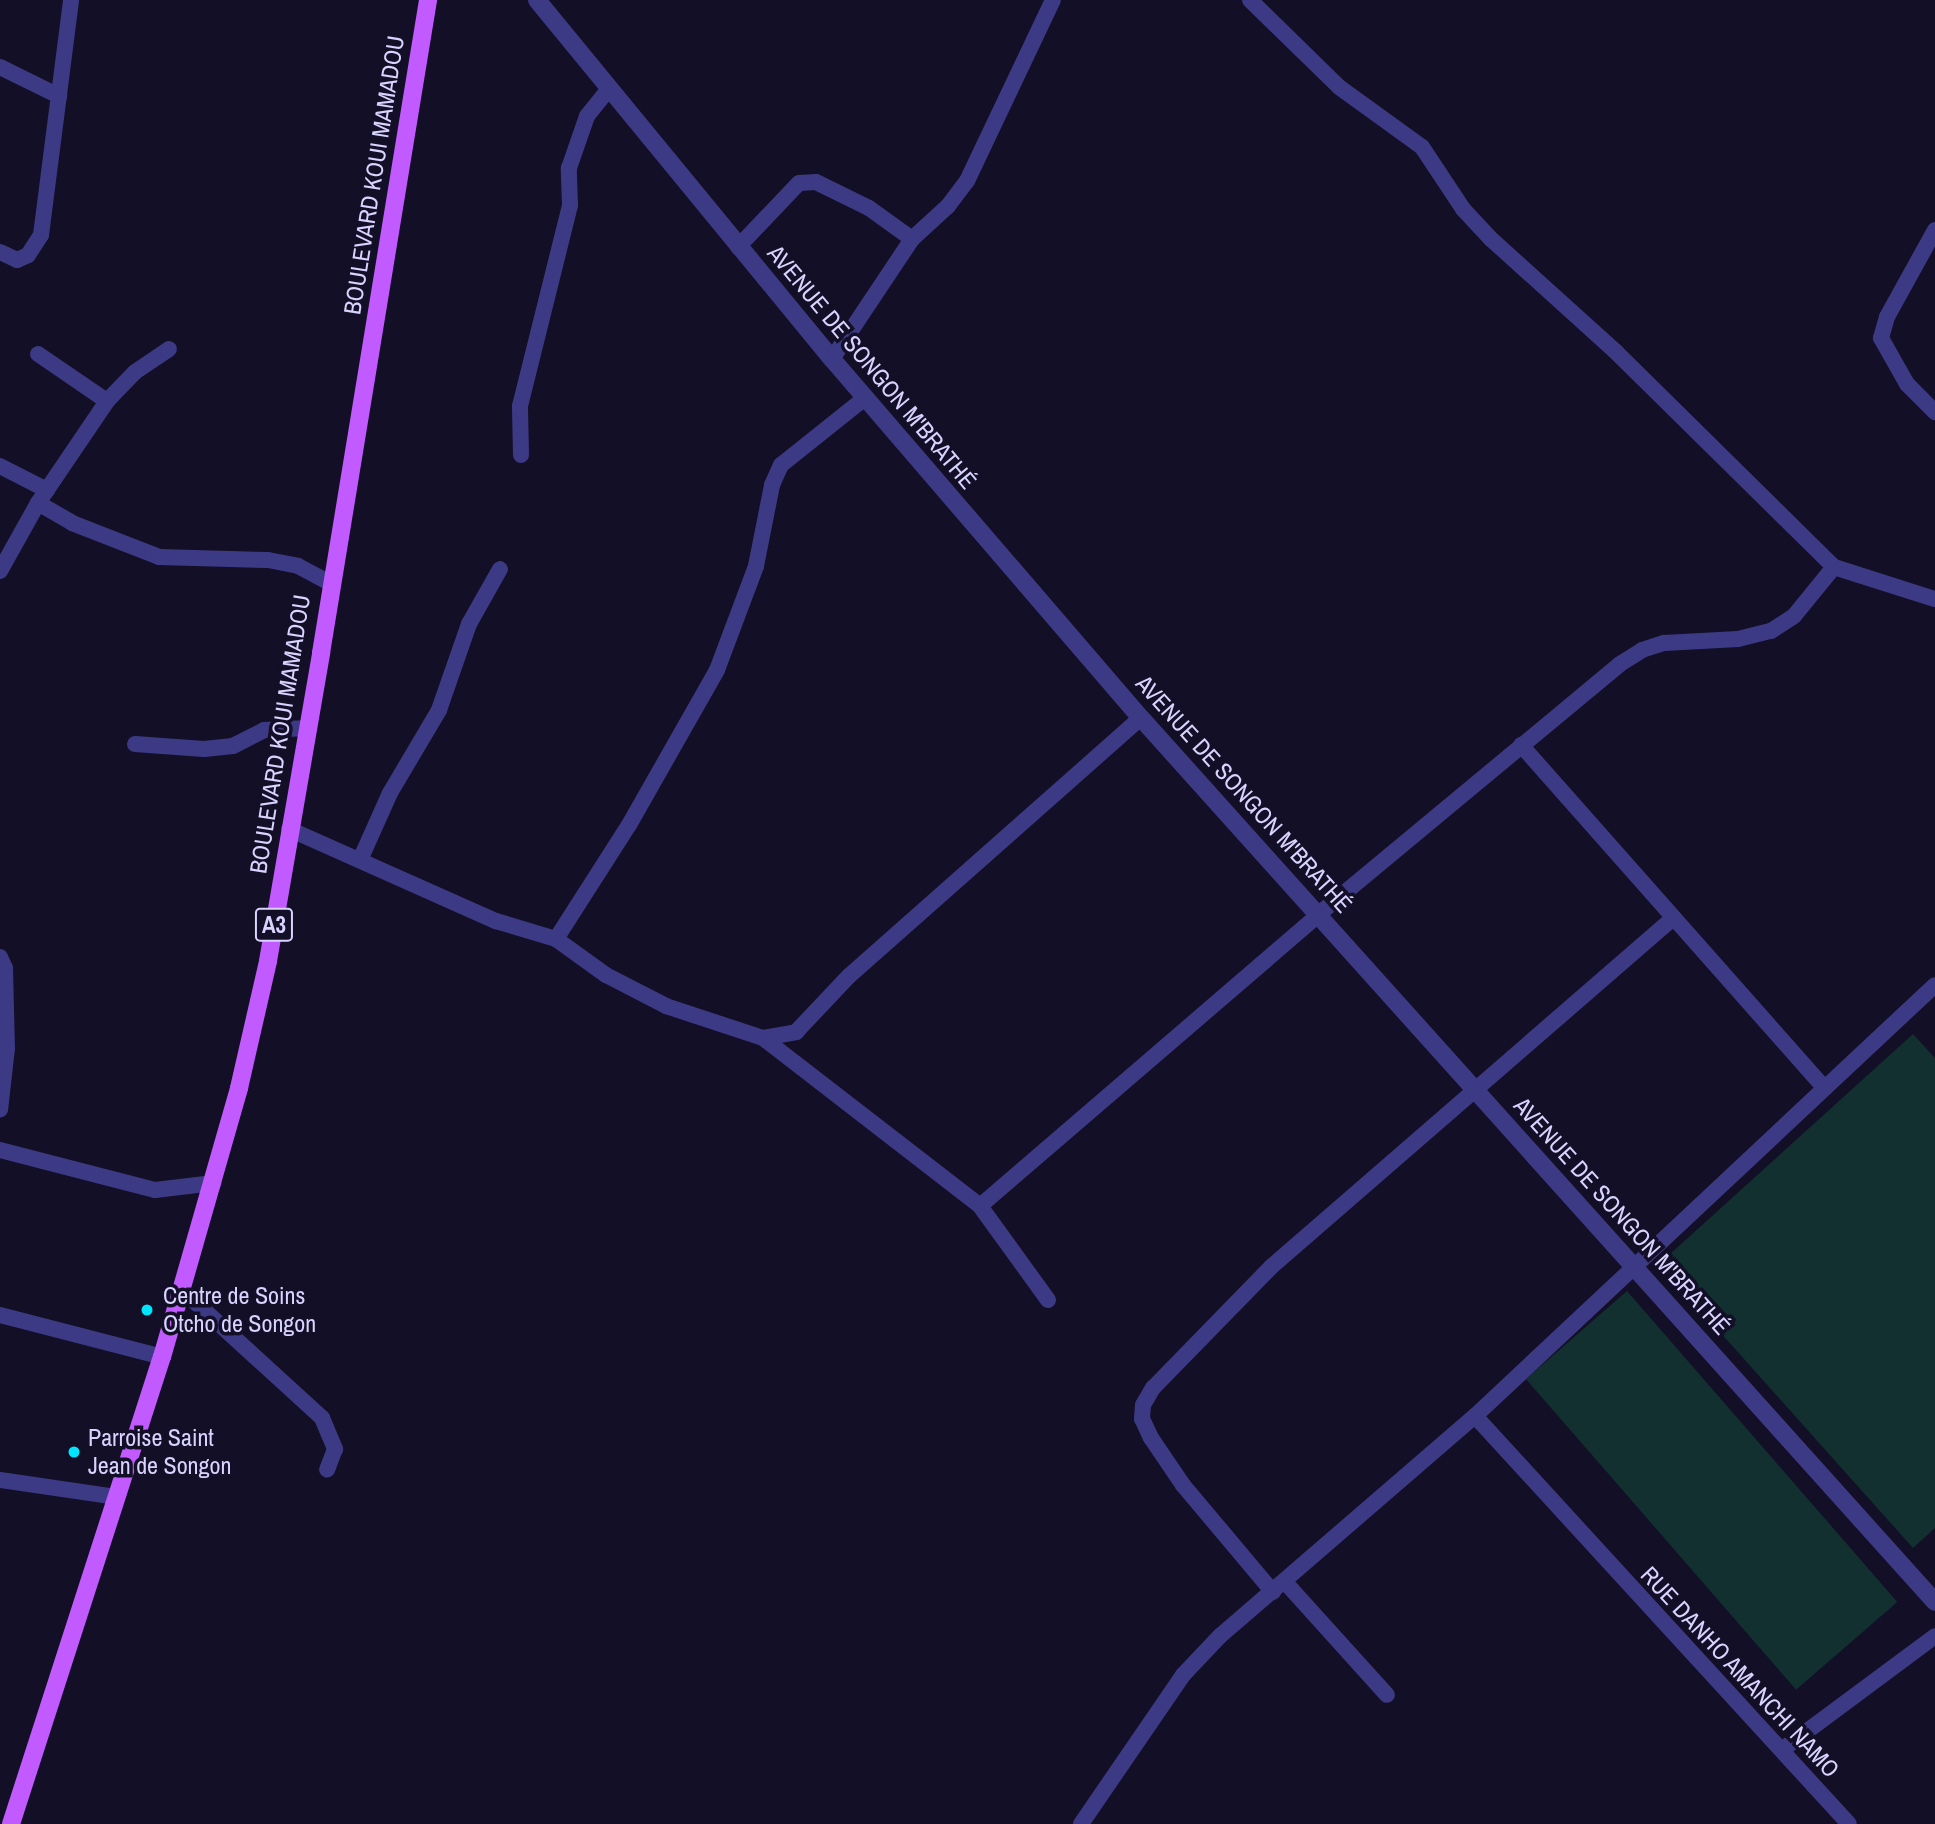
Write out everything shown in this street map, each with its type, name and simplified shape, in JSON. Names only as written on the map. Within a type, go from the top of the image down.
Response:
[{"type":"main road","name":"BOULEVARD KOUI MAMADOU","points":[[11,1824],[162,1357],[214,1183],[268,961],[428,0]]},
{"type":"street","points":[[0,252],[17,260],[28,255],[41,235],[71,0]]},
{"type":"street","name":"AVENUE DE SONGON M'BRATHÉ","points":[[537,0],[832,359],[1141,718],[1935,1602]]},
{"type":"street","points":[[832,359],[912,239],[948,206],[967,181],[1053,0]]},
{"type":"street","points":[[1251,0],[1339,87],[1422,147],[1463,209],[1491,239],[1616,352],[1834,567],[1935,599]]},
{"type":"street","points":[[0,67],[59,96]]},
{"type":"street","points":[[521,455],[520,406],[570,205],[569,168],[587,116],[610,88]]},
{"type":"street","points":[[738,247],[799,183],[816,182],[869,208],[912,239]]},
{"type":"street","points":[[1935,230],[1887,317],[1881,338],[1907,384],[1935,412]]},
{"type":"street","points":[[0,571],[43,497],[107,401],[135,372],[169,349]]},
{"type":"street","points":[[38,354],[107,401]]},
{"type":"street","points":[[555,939],[629,825],[717,670],[756,566],[772,485],[781,465],[865,398]]},
{"type":"street","points":[[0,466],[43,497],[72,523],[159,557],[268,560],[298,566],[330,583]]},
{"type":"street","points":[[980,1206],[1319,914],[1521,745],[1642,650],[1771,631],[1794,616],[1834,567]]},
{"type":"street","points":[[360,860],[390,793],[439,710],[469,624],[500,569]]},
{"type":"street","points":[[763,1038],[796,1032],[849,976],[1141,718]]},
{"type":"street","points":[[135,744],[204,749],[233,746],[264,730],[307,728]]},
{"type":"street","points":[[1521,745],[1672,919],[1824,1087]]},
{"type":"street","points":[[289,829],[495,921],[555,939],[606,975],[666,1006],[763,1038],[980,1206],[1048,1300]]},
{"type":"street","points":[[1387,1695],[1279,1587],[1164,1458],[1142,1419],[1143,1405],[1153,1388],[1270,1267],[1672,919]]},
{"type":"street","points":[[0,957],[5,968],[7,1048],[0,1110]]},
{"type":"street","points":[[1081,1824],[1183,1675],[1220,1636],[1475,1416],[1935,985]]},
{"type":"street","points":[[0,1150],[155,1190],[214,1183]]},
{"type":"street","points":[[182,1290],[322,1418],[335,1448],[327,1469]]},
{"type":"street","points":[[0,1315],[162,1357]]},
{"type":"street","name":"RUE DANHO AMANCHI NAMO","points":[[1475,1416],[1849,1824]]},
{"type":"street","points":[[0,1480],[116,1497]]},
{"type":"street","points":[[1783,1749],[1935,1636]]},
{"type":"green space","points":[[1913,1034],[1935,1058],[1935,1528],[1913,1548],[1659,1264]]},
{"type":"green space","points":[[1627,1291],[1897,1602],[1796,1690],[1526,1379]]},
{"type":"place","name":"Centre de Soins Otcho de Songon","points":[[147,1310]]},
{"type":"place","name":"Parroise Saint Jean de Songon","points":[[74,1452]]}]
